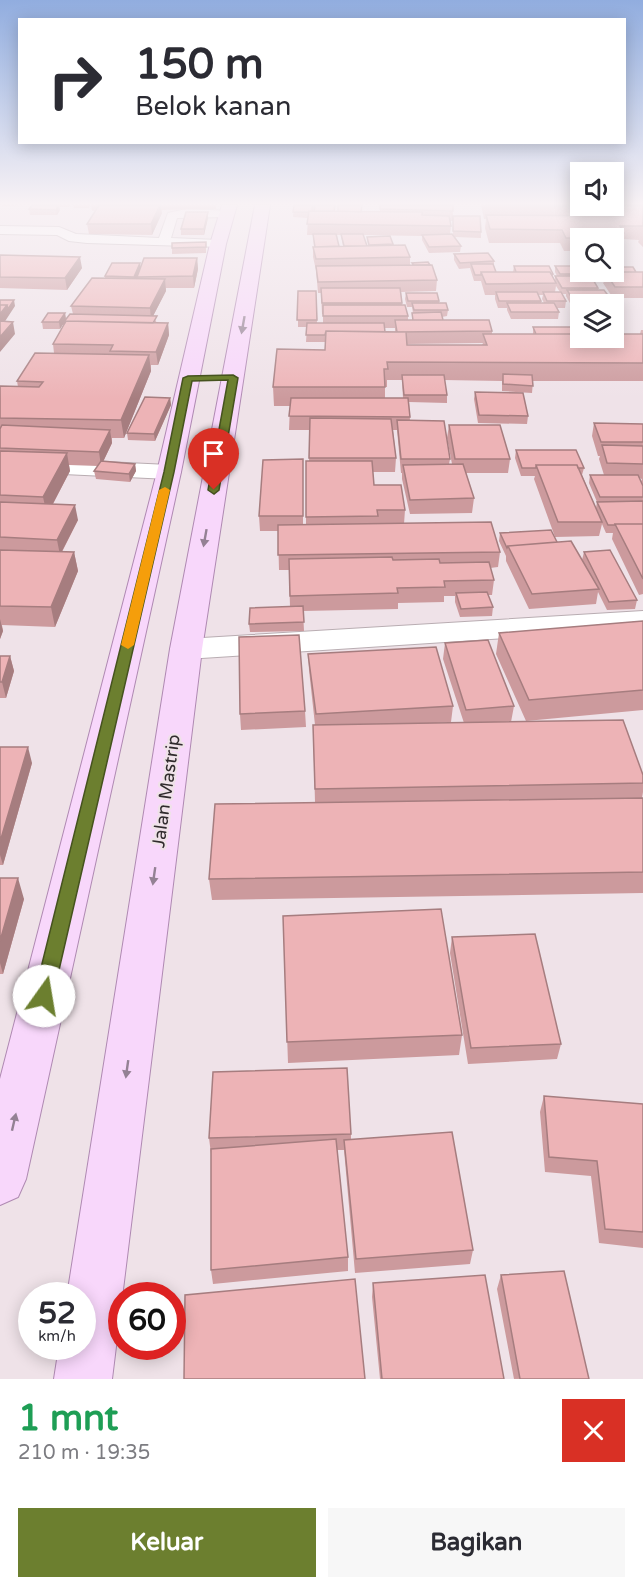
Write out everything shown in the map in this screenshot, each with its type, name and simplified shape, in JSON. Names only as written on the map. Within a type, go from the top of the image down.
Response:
[{"type":"main road","points":[[0,1179],[169,472],[212,269]]},
{"type":"main road","name":"Jalan Mastrip","points":[[83,1379],[186,649],[252,269]]},
{"type":"main road","points":[[188,378],[233,378]]},
{"type":"street","points":[[0,464],[169,472]]},
{"type":"street","points":[[186,649],[643,620]]},
{"type":"building","points":[[0,269],[71,269],[65,278],[0,277]]},
{"type":"building","points":[[109,269],[137,269],[134,277],[105,276]]},
{"type":"building","points":[[140,269],[194,269],[193,276],[137,277]]},
{"type":"building","points":[[316,269],[433,269],[437,280],[318,282]]},
{"type":"building","points":[[473,269],[495,269],[496,272],[481,272],[481,275],[475,275]]},
{"type":"building","points":[[515,269],[551,269],[553,274],[550,272],[516,272]]},
{"type":"building","points":[[557,269],[570,269],[570,274],[560,274]]},
{"type":"building","points":[[624,269],[634,269],[636,272],[624,272]]},
{"type":"building","points":[[481,272],[550,272],[556,283],[486,284]]},
{"type":"building","points":[[624,272],[643,272],[643,287],[615,287],[612,282],[624,282]]},
{"type":"building","points":[[555,276],[570,276],[570,282],[594,282],[598,288],[562,288]]},
{"type":"building","points":[[92,278],[165,279],[150,308],[71,306]]},
{"type":"building","points":[[321,288],[400,288],[402,303],[322,303]]},
{"type":"building","points":[[567,290],[604,290],[607,294],[570,294]]},
{"type":"building","points":[[298,291],[316,291],[317,320],[297,320]]},
{"type":"building","points":[[496,292],[537,292],[541,301],[499,301]]},
{"type":"building","points":[[543,292],[561,292],[566,301],[547,301]]},
{"type":"building","points":[[406,293],[437,293],[439,301],[408,301]]},
{"type":"building","points":[[0,300],[14,300],[8,309],[7,305],[0,305]]},
{"type":"building","points":[[412,303],[446,303],[448,310],[414,310]]},
{"type":"building","points":[[507,303],[554,303],[559,312],[511,312]]},
{"type":"building","points":[[0,305],[7,305],[0,314]]},
{"type":"building","points":[[323,305],[405,305],[408,316],[323,316]]},
{"type":"building","points":[[441,312],[443,320],[413,320],[412,313]]},
{"type":"building","points":[[48,313],[65,313],[59,322],[42,322]]},
{"type":"building","points":[[70,314],[157,316],[153,323],[66,321],[63,323]]},
{"type":"building","points":[[395,320],[489,320],[492,331],[397,332]]},
{"type":"building","points":[[0,321],[13,322],[0,337]]},
{"type":"building","points":[[66,321],[168,323],[156,352],[110,351],[113,345],[53,344]]},
{"type":"building","points":[[307,323],[384,323],[385,332],[326,331],[325,335],[306,335]]},
{"type":"building","points":[[533,327],[570,327],[570,334],[536,334]]},
{"type":"building","points":[[326,331],[406,332],[407,345],[487,345],[483,334],[570,334],[570,348],[624,348],[624,334],[643,334],[643,363],[387,362],[388,369],[384,369],[385,387],[273,387],[277,349],[325,350]]},
{"type":"building","points":[[35,353],[149,355],[121,420],[0,418],[0,386],[39,387],[43,382],[17,381]]},
{"type":"building","points":[[503,374],[532,375],[533,386],[503,384]]},
{"type":"building","points":[[402,375],[444,375],[447,395],[404,395]]},
{"type":"building","points":[[475,392],[523,393],[528,416],[479,415]]},
{"type":"building","points":[[145,397],[170,398],[154,434],[127,433]]},
{"type":"building","points":[[291,398],[408,398],[410,417],[289,416]]},
{"type":"building","points":[[310,418],[391,419],[396,458],[309,458]]},
{"type":"building","points":[[397,420],[444,421],[450,459],[401,459]]},
{"type":"building","points":[[594,423],[643,424],[643,442],[601,442]]},
{"type":"building","points":[[2,425],[110,430],[99,452],[0,448]]},
{"type":"building","points":[[449,425],[500,425],[510,459],[455,459]]},
{"type":"building","points":[[602,445],[643,446],[643,464],[607,463]]},
{"type":"building","points":[[516,450],[576,450],[584,468],[578,468],[577,465],[536,465],[536,468],[522,468]]},
{"type":"building","points":[[0,451],[67,453],[43,497],[0,495]]},
{"type":"building","points":[[303,459],[303,516],[259,516],[263,460]]},
{"type":"building","points":[[101,461],[135,464],[129,474],[94,471]]},
{"type":"building","points":[[306,461],[372,461],[374,485],[401,485],[405,510],[377,510],[378,516],[306,517]]},
{"type":"building","points":[[463,464],[474,498],[410,500],[403,465]]},
{"type":"building","points":[[536,465],[577,465],[602,522],[558,522]]},
{"type":"building","points":[[590,475],[638,475],[643,486],[643,497],[600,497]]},
{"type":"building","points":[[643,501],[643,524],[615,525],[608,525],[597,502]]},
{"type":"building","points":[[0,502],[75,505],[57,540],[0,537]]},
{"type":"building","points":[[491,522],[500,552],[278,555],[278,525]]},
{"type":"building","points":[[615,524],[643,524],[643,579]]},
{"type":"building","points":[[551,530],[557,542],[508,546],[507,548],[500,533]]},
{"type":"building","points":[[571,541],[599,589],[532,594],[508,546]]},
{"type":"building","points":[[0,550],[74,552],[51,607],[0,606]]},
{"type":"building","points":[[610,550],[637,600],[609,602],[584,552]]},
{"type":"building","points":[[392,557],[393,560],[439,559],[440,563],[489,562],[494,580],[444,581],[445,587],[397,588],[398,593],[290,596],[289,559]]},
{"type":"building","points":[[487,592],[493,607],[461,609],[456,593]]},
{"type":"building","points":[[303,606],[304,622],[249,624],[250,608]]},
{"type":"building","points":[[643,621],[643,690],[529,700],[499,633]]},
{"type":"building","points":[[299,635],[305,711],[240,714],[239,637]]},
{"type":"building","points":[[488,640],[514,706],[466,710],[445,643]]},
{"type":"building","points":[[436,647],[453,706],[316,714],[308,654]]},
{"type":"building","points":[[0,656],[10,656],[2,682],[0,682]]},
{"type":"building","points":[[623,720],[643,775],[643,783],[315,789],[313,725]]},
{"type":"building","points":[[0,747],[28,747],[0,842]]},
{"type":"building","points":[[643,798],[643,872],[209,879],[215,804]]},
{"type":"building","points":[[0,878],[18,878],[0,941]]},
{"type":"building","points":[[441,909],[462,1035],[287,1042],[283,916]]},
{"type":"building","points":[[535,934],[561,1044],[471,1048],[452,937]]},
{"type":"building","points":[[347,1068],[351,1134],[209,1138],[213,1072]]},
{"type":"building","points":[[544,1096],[643,1104],[643,1232],[605,1229],[597,1161],[549,1157]]},
{"type":"building","points":[[452,1132],[473,1250],[356,1259],[344,1140]]},
{"type":"building","points":[[336,1139],[348,1257],[211,1270],[211,1149]]},
{"type":"building","points":[[564,1271],[589,1379],[520,1379],[501,1275]]},
{"type":"building","points":[[485,1275],[504,1379],[382,1379],[373,1283]]},
{"type":"building","points":[[355,1279],[365,1379],[184,1379],[186,1295]]},
{"type":"slow traffic","points":[[128,645],[165,490]]},
{"type":"route","points":[[44,996],[169,472],[188,378],[233,378],[214,490]]}]
